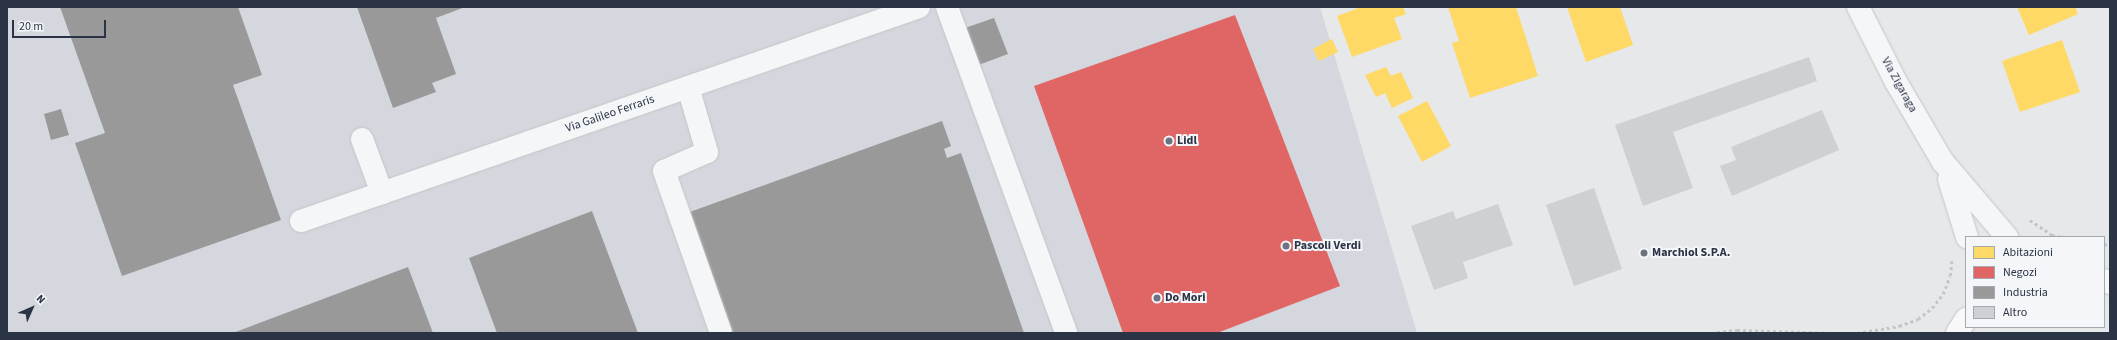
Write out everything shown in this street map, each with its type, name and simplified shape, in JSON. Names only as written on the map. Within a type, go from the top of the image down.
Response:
[{"type":"main road","points":[[1957,333],[1965,321]]},
{"type":"street","name":"Via Galileo Ferraris","points":[[301,221],[919,7]]},
{"type":"street","points":[[947,7],[1066,333]]},
{"type":"street","name":"Via Zigaraga","points":[[1858,7],[1896,82],[1944,162],[2006,236]]},
{"type":"street","points":[[688,87],[707,152],[664,171],[721,333]]},
{"type":"street","points":[[362,139],[382,193]]},
{"type":"street","name":"Via Zigaraga","points":[[1944,162],[1967,236]]},
{"type":"path","points":[[1857,333],[1899,326],[1918,319],[1932,308],[1943,294],[1950,276],[1952,258]]},
{"type":"path","points":[[1711,333],[1738,330],[1832,333]]},
{"type":"shaded area","points":[[7,7],[1320,7],[1417,333],[7,333]]},
{"type":"building: Abitazioni","points":[[1361,7],[1403,7],[1406,14],[1394,18],[1402,39],[1352,57],[1337,16]]},
{"type":"building: Abitazioni","points":[[1448,7],[1516,7],[1538,76],[1470,98],[1452,43],[1459,41]]},
{"type":"building: Abitazioni","points":[[1567,7],[1620,7],[1633,45],[1586,62]]},
{"type":"building: Abitazioni","points":[[2017,7],[2075,7],[2078,14],[2029,35]]},
{"type":"building: Abitazioni","points":[[1332,39],[1338,52],[1319,61],[1313,49]]},
{"type":"building: Abitazioni","points":[[2062,40],[2080,92],[2020,112],[2002,61]]},
{"type":"building: Abitazioni","points":[[1386,67],[1391,76],[1401,72],[1413,98],[1392,108],[1385,93],[1376,97],[1365,75]]},
{"type":"building: Abitazioni","points":[[1427,101],[1451,146],[1422,162],[1398,116]]},
{"type":"building: Negozi","name":"Lidl","points":[[1235,15],[1340,286],[1217,333],[1123,333],[1034,86]]},
{"type":"building: Industria","points":[[60,7],[238,7],[262,75],[233,85],[281,220],[122,276],[75,143],[105,133]]},
{"type":"building: Industria","points":[[357,7],[465,7],[436,18],[456,74],[432,83],[436,92],[393,108]]},
{"type":"building: Industria","points":[[994,18],[1008,54],[973,67],[959,30]]},
{"type":"building: Industria","points":[[61,109],[69,135],[51,140],[44,114]]},
{"type":"building: Industria","points":[[942,121],[951,146],[944,149],[947,158],[961,153],[1024,333],[729,333],[687,213]]},
{"type":"building: Industria","points":[[592,211],[638,333],[497,333],[469,258]]},
{"type":"building: Industria","points":[[408,267],[433,333],[233,333]]},
{"type":"building: Altro","points":[[1809,57],[1817,81],[1673,132],[1693,188],[1643,206],[1615,125]]},
{"type":"building: Altro","points":[[1822,110],[1839,150],[1732,196],[1720,166],[1736,160],[1731,147]]},
{"type":"building: Altro","points":[[1594,188],[1622,269],[1574,286],[1546,205]]},
{"type":"building: Altro","points":[[1498,204],[1513,245],[1463,262],[1468,278],[1434,290],[1411,226],[1453,211],[1456,219]]},
{"type":"place","name":"Lidl","points":[[1169,141]]},
{"type":"place","name":"Pascoli Verdi","points":[[1286,246]]},
{"type":"place","name":"Marchiol S.P.A.","points":[[1644,253]]},
{"type":"place","name":"Do Mori","points":[[1157,298]]}]
